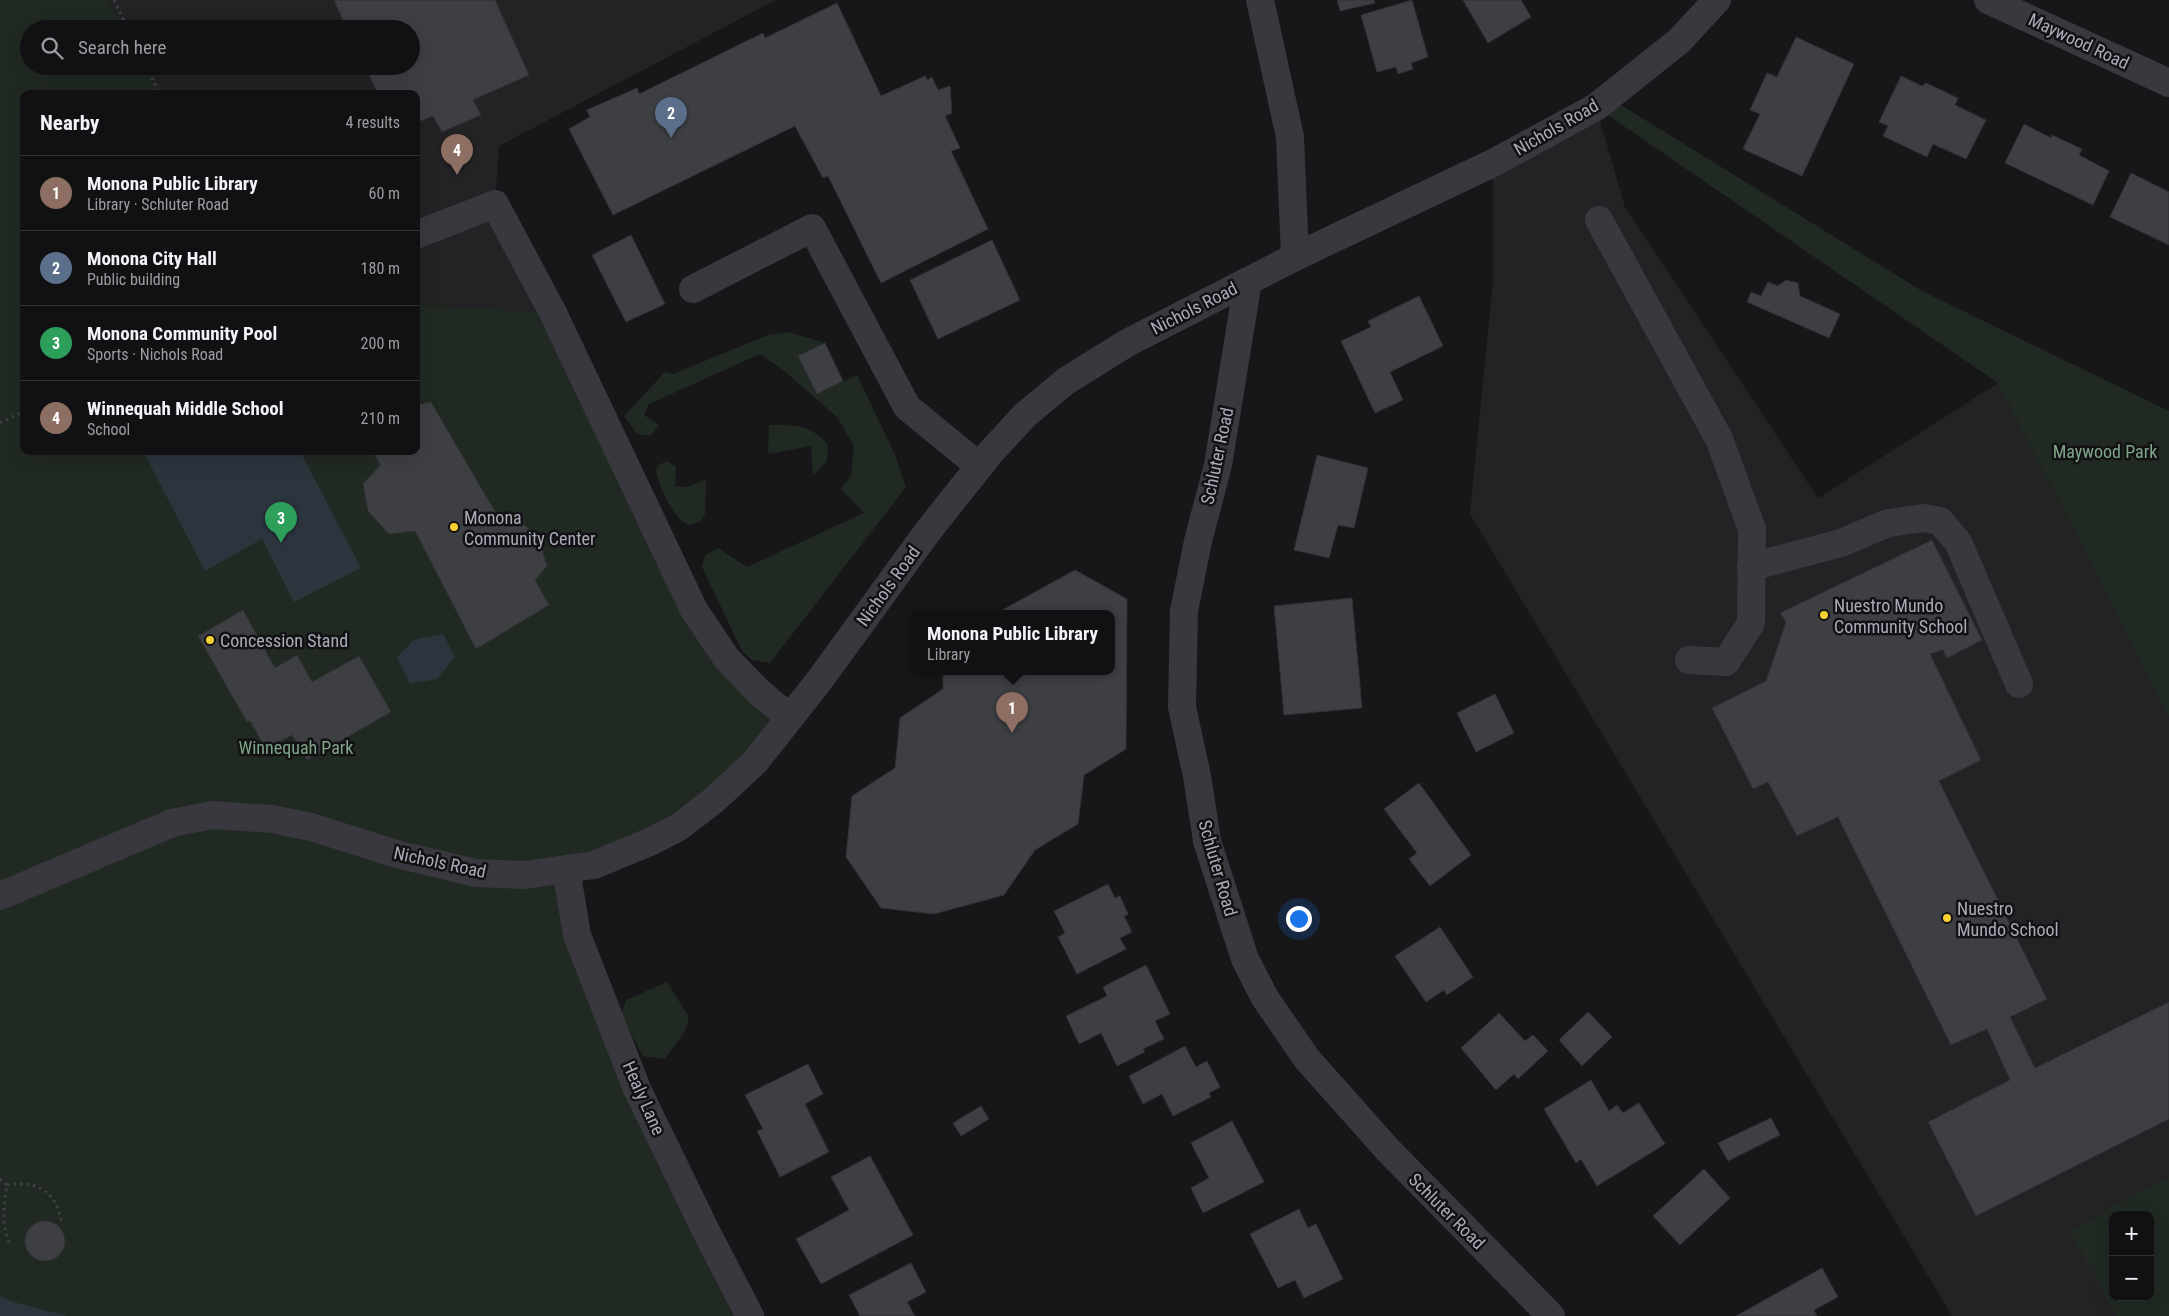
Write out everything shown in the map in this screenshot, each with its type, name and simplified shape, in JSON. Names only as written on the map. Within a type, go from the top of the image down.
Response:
[{"type":"street","points":[[1260,0],[1290,137],[1295,257]]},
{"type":"street","name":"Nichols Road","points":[[0,896],[172,823],[213,815],[272,819],[310,826],[400,855],[476,873],[525,875],[594,866],[679,827],[714,800],[755,762],[819,681],[928,532],[979,466],[1025,416],[1066,381],[1127,343],[1295,257],[1493,163],[1596,107],[1679,41],[1717,0]]},
{"type":"street","name":"Maywood Road","points":[[1988,0],[2169,83]]},
{"type":"street","points":[[420,232],[495,204],[553,313],[694,610],[727,659],[759,692],[789,717]]},
{"type":"street","points":[[1599,220],[1719,439],[1752,529],[1751,623],[1726,662],[1689,660]]},
{"type":"street","points":[[693,288],[812,228],[908,407],[979,466]]},
{"type":"street","name":"Schluter Road","points":[[1248,281],[1218,465],[1198,541],[1184,611],[1182,708],[1197,776],[1207,841],[1245,959],[1265,998],[1307,1059],[1388,1150],[1551,1316]]},
{"type":"street","points":[[1752,567],[1841,543],[1888,523],[1924,518],[1940,521],[1958,542],[2019,684]]},
{"type":"street","name":"Healy Lane","points":[[566,869],[577,935],[638,1089],[707,1233],[750,1316]]},
{"type":"path","points":[[114,0],[124,20]]},
{"type":"path","points":[[150,75],[158,90]]},
{"type":"path","points":[[0,423],[20,413]]},
{"type":"path","points":[[0,1179],[7,1185],[22,1183],[42,1188],[55,1200],[60,1212],[62,1225]]},
{"type":"path","points":[[7,1185],[4,1203],[6,1226],[12,1246]]},
{"type":"shaded area","points":[[108,0],[776,0],[499,146],[495,204],[553,313],[420,304],[420,90],[158,90],[150,75],[420,75],[420,20],[119,20]]},
{"type":"shaded area","name":"Nuestro Mundo Community School","points":[[1596,107],[1625,207],[1818,498],[1998,383],[2169,717],[2169,1316],[1952,1316],[1470,514],[1493,281],[1493,163]]},
{"type":"shaded area","points":[[145,455],[302,455],[361,568],[294,602],[262,539],[205,571]]},
{"type":"shaded area","points":[[443,634],[455,657],[437,679],[410,684],[397,658],[413,640]]},
{"type":"shaded area","points":[[0,1296],[10,1301],[67,1316],[0,1316]]},
{"type":"green space","name":"Winnequah Park","points":[[0,0],[108,0],[119,20],[20,20],[20,75],[150,75],[158,90],[20,90],[20,455],[420,455],[420,304],[553,313],[679,579],[789,717],[714,800],[566,869],[575,925],[750,1316],[0,1316]]},
{"type":"green space","name":"Maywood Park","points":[[1608,97],[1922,291],[2169,411],[2169,717],[1998,383],[1596,107]]},
{"type":"green space","points":[[789,332],[825,343],[798,356],[817,394],[857,375],[895,455],[906,487],[770,663],[752,660],[742,651],[702,567],[705,555],[718,548],[747,567],[864,513],[841,489],[851,475],[854,446],[838,418],[783,370],[760,354],[649,404],[644,415],[659,425],[651,436],[637,434],[624,416],[665,372],[673,374],[768,335]]},
{"type":"green space","points":[[769,425],[801,427],[815,433],[828,445],[827,461],[813,475],[811,446],[768,454]]},
{"type":"green space","points":[[668,461],[676,467],[675,486],[688,487],[706,479],[705,514],[700,522],[688,525],[677,516],[667,501],[656,470],[660,464]]},
{"type":"green space","points":[[667,982],[689,1017],[685,1031],[665,1059],[643,1056],[621,1015],[626,1000]]},
{"type":"green space","points":[[2169,1177],[2169,1316],[2116,1316],[2070,1230]]},
{"type":"building","points":[[334,0],[495,0],[529,75],[473,100],[481,115],[442,132],[433,116],[420,121],[420,90],[376,90],[369,75],[420,75],[420,20],[343,20]]},
{"type":"building","points":[[1337,0],[1374,0],[1375,3],[1340,11]]},
{"type":"building","points":[[1412,0],[1428,57],[1411,63],[1413,69],[1398,74],[1396,67],[1377,72],[1361,15]]},
{"type":"building","points":[[1463,0],[1521,0],[1531,17],[1488,43]]},
{"type":"building","points":[[837,3],[881,96],[925,76],[927,80],[932,77],[938,90],[950,86],[952,113],[945,116],[960,148],[951,151],[988,229],[881,283],[828,176],[823,178],[795,126],[613,215],[569,129],[590,117],[587,110],[637,88],[639,94],[763,33],[765,38]]},
{"type":"building","points":[[1796,37],[1854,64],[1802,176],[1743,149],[1760,114],[1750,110],[1767,73],[1777,77]]},
{"type":"building","points":[[1901,76],[1922,86],[1926,83],[1958,98],[1955,105],[1986,120],[1966,159],[1933,144],[1927,157],[1883,136],[1888,126],[1879,122]]},
{"type":"building","points":[[2024,124],[2051,138],[2052,135],[2082,149],[2079,155],[2109,171],[2093,205],[2005,163]]},
{"type":"building","points":[[2131,173],[2169,192],[2169,245],[2110,217]]},
{"type":"building","points":[[631,235],[665,304],[626,322],[592,255]]},
{"type":"building","points":[[992,240],[1020,300],[938,339],[910,280]]},
{"type":"building","points":[[1786,280],[1798,283],[1800,296],[1840,314],[1829,338],[1747,302],[1751,292],[1761,296],[1768,282],[1778,286]]},
{"type":"building","points":[[1419,296],[1443,346],[1390,372],[1403,400],[1375,413],[1341,341],[1371,327],[1368,321]]},
{"type":"building","points":[[825,343],[843,381],[817,394],[798,356]]},
{"type":"building","name":"Monona Community Center","points":[[431,402],[501,522],[519,519],[539,540],[547,566],[535,580],[549,605],[476,649],[415,531],[389,534],[368,511],[363,484],[380,465],[375,455],[420,455],[420,404]]},
{"type":"building","points":[[1317,455],[1368,468],[1354,528],[1338,525],[1329,558],[1294,550]]},
{"type":"building","name":"Nuestro Mundo School","points":[[1932,540],[1982,640],[1947,658],[1943,650],[1930,654],[1981,760],[1939,781],[2047,999],[2010,1017],[2035,1068],[2169,1002],[2169,1119],[1976,1216],[1928,1122],[2010,1080],[1987,1029],[1951,1045],[1838,817],[1797,836],[1768,782],[1753,789],[1712,708],[1766,681],[1786,622],[1780,613]]},
{"type":"building","points":[[1075,570],[1127,599],[1126,749],[1084,775],[1078,824],[1035,850],[1004,895],[934,914],[881,908],[846,857],[852,796],[895,768],[900,718],[943,689],[943,675],[1115,675],[1115,610],[1002,610]]},
{"type":"building","points":[[1352,598],[1362,708],[1284,715],[1274,606]]},
{"type":"building","points":[[243,610],[275,668],[297,655],[312,682],[359,656],[391,712],[307,760],[292,735],[266,749],[250,721],[247,722],[198,636]]},
{"type":"building","points":[[1495,694],[1514,733],[1476,752],[1457,713]]},
{"type":"building","points":[[1419,783],[1471,855],[1430,886],[1409,859],[1417,853],[1384,809]]},
{"type":"building","points":[[1108,884],[1115,898],[1120,896],[1128,914],[1124,916],[1132,932],[1120,938],[1126,949],[1077,974],[1058,937],[1065,933],[1054,911]]},
{"type":"building","points":[[1440,927],[1473,977],[1447,995],[1444,990],[1426,1002],[1395,956]]},
{"type":"building","points":[[1146,965],[1170,1014],[1155,1021],[1164,1039],[1143,1049],[1145,1052],[1117,1066],[1101,1033],[1079,1044],[1066,1016],[1107,996],[1103,987]]},
{"type":"building","points":[[1588,1012],[1612,1037],[1582,1066],[1559,1040]]},
{"type":"building","points":[[1499,1013],[1525,1041],[1533,1035],[1548,1051],[1518,1079],[1514,1074],[1496,1090],[1461,1048]]},
{"type":"building","points":[[1185,1046],[1196,1067],[1207,1061],[1220,1087],[1209,1093],[1211,1097],[1173,1116],[1162,1094],[1143,1104],[1129,1076]]},
{"type":"building","points":[[808,1064],[823,1094],[805,1104],[829,1152],[780,1177],[757,1131],[763,1129],[745,1095]]},
{"type":"building","points":[[1591,1080],[1609,1111],[1617,1105],[1623,1113],[1639,1103],[1665,1144],[1597,1186],[1581,1159],[1576,1163],[1544,1109]]},
{"type":"building","points":[[981,1106],[989,1119],[961,1136],[953,1123]]},
{"type":"building","points":[[1771,1118],[1780,1135],[1728,1161],[1718,1143]]},
{"type":"building","points":[[1232,1121],[1264,1182],[1203,1213],[1191,1188],[1209,1178],[1191,1143]]},
{"type":"building","points":[[870,1156],[913,1235],[821,1284],[796,1239],[849,1210],[831,1177]]},
{"type":"building","points":[[1704,1169],[1730,1198],[1680,1245],[1653,1216]]},
{"type":"building","points":[[1299,1209],[1308,1228],[1316,1224],[1343,1279],[1304,1298],[1295,1280],[1278,1288],[1250,1234]]},
{"type":"building","points":[[49,1221],[56,1224],[62,1230],[65,1241],[64,1249],[56,1258],[49,1261],[41,1261],[34,1258],[26,1249],[25,1237],[28,1230],[37,1222]]},
{"type":"building","points":[[911,1263],[926,1292],[907,1302],[915,1316],[860,1316],[849,1295]]},
{"type":"building","points":[[1822,1268],[1838,1297],[1814,1310],[1817,1316],[1736,1316]]},
{"type":"place","name":"Monona City Hall","points":[[671,138]]},
{"type":"place","name":"Winnequah Middle School","points":[[457,175]]},
{"type":"place","name":"Monona Community Center","points":[[454,527]]},
{"type":"place","name":"Monona Community Pool","points":[[281,543]]},
{"type":"place","name":"Nuestro Mundo Community School","points":[[1824,615]]},
{"type":"place","name":"Concession Stand","points":[[210,640]]},
{"type":"place","name":"Monona Public Library","points":[[1012,733]]},
{"type":"place","name":"Nuestro Mundo School","points":[[1947,918]]}]
